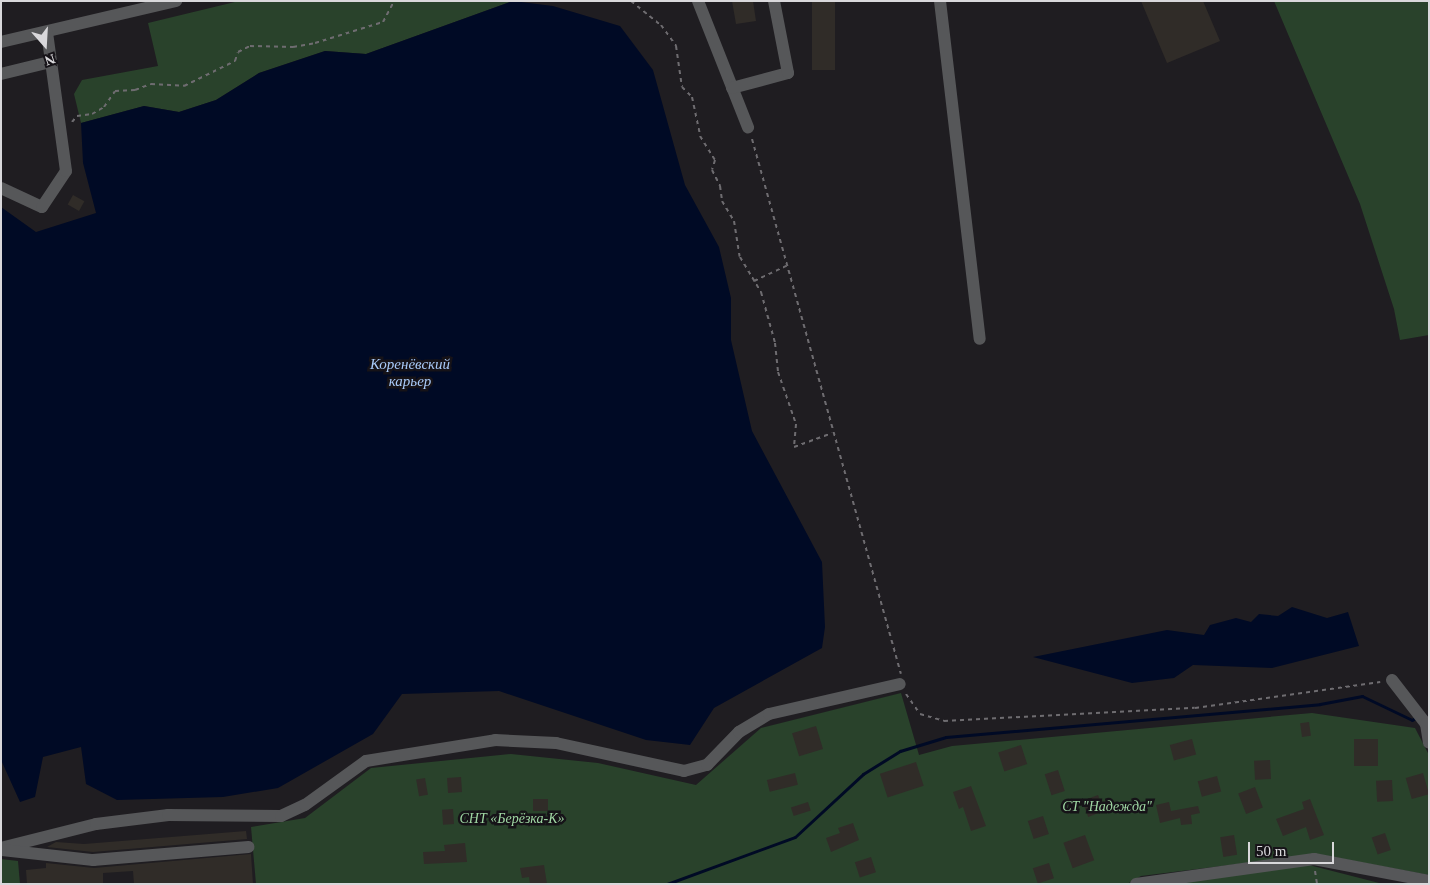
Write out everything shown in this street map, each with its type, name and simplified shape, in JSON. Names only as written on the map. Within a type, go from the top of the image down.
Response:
[{"type":"street","points":[[1,42],[176,1]]},
{"type":"street","points":[[698,1],[748,127]]},
{"type":"street","points":[[732,88],[788,73],[774,1]]},
{"type":"street","points":[[940,1],[980,339]]},
{"type":"street","points":[[1,188],[42,207],[66,171],[47,32]]},
{"type":"street","points":[[1,74],[50,62]]},
{"type":"street","points":[[1392,680],[1426,724],[1429,743]]},
{"type":"street","points":[[1,849],[96,824],[168,815],[282,816],[306,805],[366,761],[495,740],[556,743],[684,771],[707,765],[739,732],[769,714],[900,684]]},
{"type":"street","points":[[1,849],[93,860],[248,847]]},
{"type":"street","points":[[1136,884],[1314,859],[1429,881]]},
{"type":"path","points":[[61,136],[77,116],[92,114],[104,108],[115,91],[135,90],[151,84],[184,86],[236,61],[238,52],[250,46],[293,46],[315,43],[383,22],[394,1]]},
{"type":"path","points":[[631,1],[661,25],[676,46],[682,87],[692,97],[700,136],[715,160],[712,170],[720,186],[722,201],[734,222],[740,257],[761,292],[776,343],[778,372],[796,424],[794,447],[832,433]]},
{"type":"path","points":[[748,127],[790,266],[832,433],[902,673],[900,684],[920,714],[944,721],[1195,708],[1392,680]]},
{"type":"path","points":[[754,281],[790,266]]},
{"type":"green space","points":[[239,1],[513,1],[366,54],[325,51],[259,73],[216,100],[179,112],[144,106],[81,123],[74,94],[82,80],[158,66],[148,23]]},
{"type":"green space","points":[[1274,1],[1429,1],[1429,335],[1400,340],[1394,309],[1360,204]]},
{"type":"green space","points":[[901,693],[919,755],[952,746],[1312,713],[1415,728],[1429,755],[1429,875],[1317,854],[1141,876],[1127,884],[256,884],[251,827],[305,818],[371,768],[511,754],[598,763],[696,785],[761,728]]},
{"type":"green space","points":[[1,859],[18,861],[20,884],[1,884]]},
{"type":"green space","points":[[1309,865],[1383,884],[1159,884]]},
{"type":"water","name":"Коренёвский карьер","points":[[513,1],[553,6],[620,26],[653,70],[685,185],[719,247],[731,298],[731,340],[752,431],[822,562],[825,627],[822,648],[714,708],[690,745],[646,740],[499,691],[402,694],[373,734],[278,788],[223,797],[117,800],[86,784],[81,747],[43,757],[35,797],[20,802],[1,760],[1,207],[36,232],[96,213],[83,163],[81,123],[144,106],[179,112],[216,100],[259,73],[325,51],[366,54]]},
{"type":"water","points":[[1292,607],[1327,618],[1348,612],[1359,646],[1272,668],[1193,665],[1174,678],[1132,683],[1033,657],[1167,630],[1204,635],[1210,625],[1236,618],[1251,622],[1259,614],[1278,616]]},
{"type":"building","points":[[732,1],[753,1],[756,21],[736,24]]},
{"type":"building","points":[[812,1],[835,1],[835,70],[812,70]]},
{"type":"building","points":[[1141,1],[1203,1],[1220,41],[1167,63]]},
{"type":"building","points":[[73,195],[84,201],[79,211],[68,205]]},
{"type":"building","points":[[1309,722],[1311,736],[1302,737],[1300,723]]},
{"type":"building","points":[[816,726],[823,749],[799,756],[792,733]]},
{"type":"building","points":[[1192,739],[1196,754],[1174,760],[1170,745]]},
{"type":"building","points":[[1354,739],[1378,739],[1378,766],[1354,766]]},
{"type":"building","points":[[1021,745],[1027,764],[1004,771],[998,752]]},
{"type":"building","points":[[1270,760],[1271,779],[1255,780],[1254,761]]},
{"type":"building","points":[[916,762],[924,786],[888,798],[880,774]]},
{"type":"building","points":[[1058,770],[1065,791],[1051,795],[1045,774]]},
{"type":"building","points":[[795,773],[798,785],[770,792],[767,780]]},
{"type":"building","points":[[1423,773],[1429,794],[1412,799],[1406,778]]},
{"type":"building","points":[[1217,776],[1221,791],[1202,797],[1198,781]]},
{"type":"building","points":[[461,777],[462,792],[448,793],[447,778]]},
{"type":"building","points":[[425,778],[428,795],[419,796],[416,780]]},
{"type":"building","points":[[1392,780],[1393,801],[1377,802],[1376,781]]},
{"type":"building","points":[[971,786],[986,826],[971,831],[963,807],[959,809],[953,792]]},
{"type":"building","points":[[1255,787],[1263,808],[1246,814],[1238,793]]},
{"type":"building","points":[[1098,795],[1104,811],[1088,817],[1082,801]]},
{"type":"building","points":[[533,799],[548,799],[548,811],[533,811]]},
{"type":"building","points":[[1310,799],[1324,835],[1310,840],[1306,827],[1283,836],[1276,819],[1304,809],[1302,802]]},
{"type":"building","points":[[808,802],[811,811],[794,816],[791,808]]},
{"type":"building","points":[[1169,802],[1171,811],[1198,806],[1200,813],[1191,815],[1192,824],[1181,825],[1180,818],[1160,823],[1156,805]]},
{"type":"building","points":[[453,809],[454,824],[443,825],[442,810]]},
{"type":"building","points":[[1043,816],[1049,834],[1034,839],[1028,821]]},
{"type":"building","points":[[853,823],[859,840],[831,852],[826,838],[840,833],[838,828]]},
{"type":"building","points":[[246,831],[247,839],[93,852],[47,847],[56,842],[84,844]]},
{"type":"building","points":[[1385,833],[1391,850],[1378,855],[1372,838]]},
{"type":"building","points":[[1085,835],[1094,860],[1073,868],[1063,843]]},
{"type":"building","points":[[1234,835],[1237,855],[1223,857],[1220,837]]},
{"type":"building","points":[[465,843],[467,862],[424,864],[423,852],[445,851],[444,845]]},
{"type":"building","points":[[251,854],[253,884],[134,884],[133,871],[103,873],[103,884],[27,884],[26,870],[46,868],[46,863],[94,868]]},
{"type":"building","points":[[871,857],[876,872],[860,877],[855,862]]},
{"type":"building","points":[[1049,863],[1054,878],[1038,883],[1033,868]]},
{"type":"building","points":[[544,865],[547,884],[530,884],[529,877],[522,878],[520,868]]},
{"type":"waterway","points":[[667,884],[795,837],[863,774],[900,751],[946,737],[1320,704],[1362,696],[1412,720],[1417,717]]},
{"type":"park label","name":"СТ \"Надежда\"","points":[[1107,807]]},
{"type":"park label","name":"СНТ «Берёзка-К»","points":[[512,819]]}]
